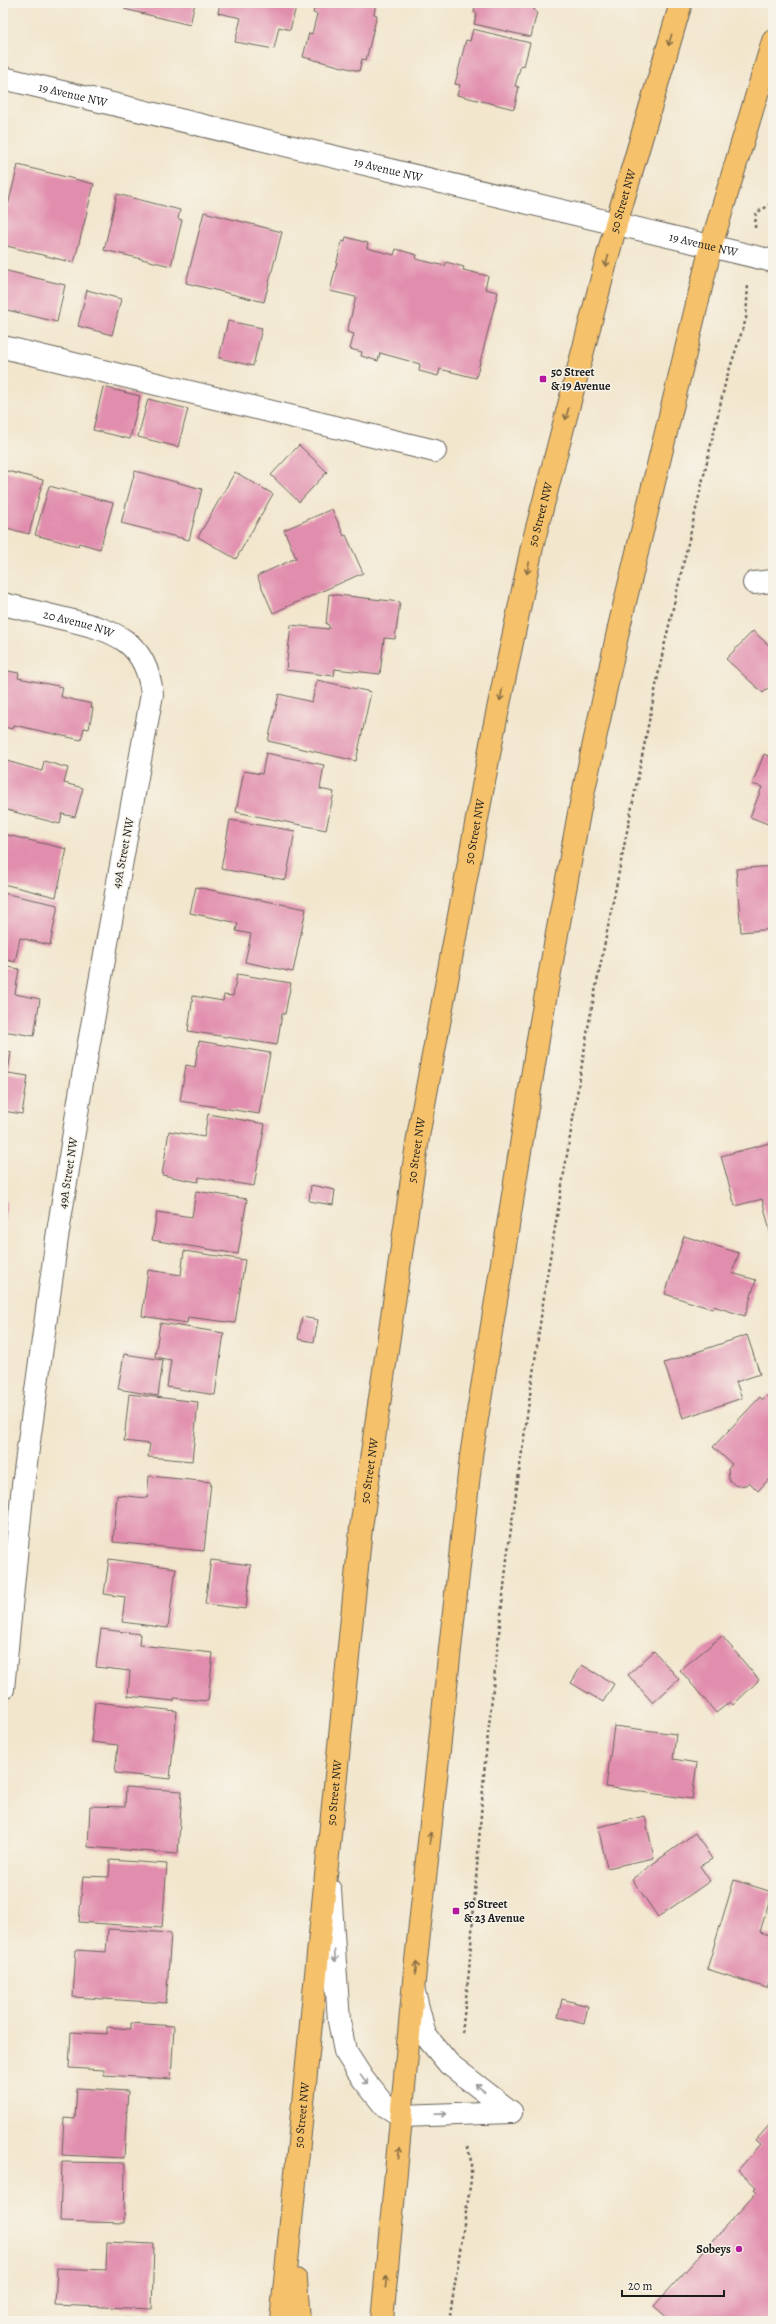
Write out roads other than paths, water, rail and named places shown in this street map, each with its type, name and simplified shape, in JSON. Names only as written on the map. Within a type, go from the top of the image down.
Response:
[{"type":"main road","name":"50 Street NW","points":[[281,2321],[362,1528],[420,1131],[493,733],[532,548],[616,224],[681,3]]},
{"type":"main road","points":[[382,2321],[414,1989],[471,1456],[540,1027],[579,813],[617,635],[711,246],[773,41]]},
{"type":"main road","points":[[292,2225],[299,2321]]},
{"type":"street","name":"19 Avenue NW","points":[[3,78],[773,261]]},
{"type":"street","points":[[3,347],[435,451]]},
{"type":"street","name":"20 Avenue NW","points":[[3,604],[100,627],[121,636],[136,650],[143,661]]},
{"type":"street","name":"49A Street NW","points":[[3,1689],[23,1485],[58,1238],[86,1060],[150,710],[152,694],[150,675],[143,661]]},
{"type":"street","points":[[328,1861],[339,2021],[345,2051],[363,2079],[384,2105],[402,2116],[511,2112],[449,2064],[425,2035],[414,1989]]},
{"type":"place","name":"50 Street & 19 Avenue","points":[[543,379]]},
{"type":"place","name":"50 Street & 23 Avenue","points":[[456,1911]]},
{"type":"place","name":"Sobeys","points":[[739,2249]]}]
